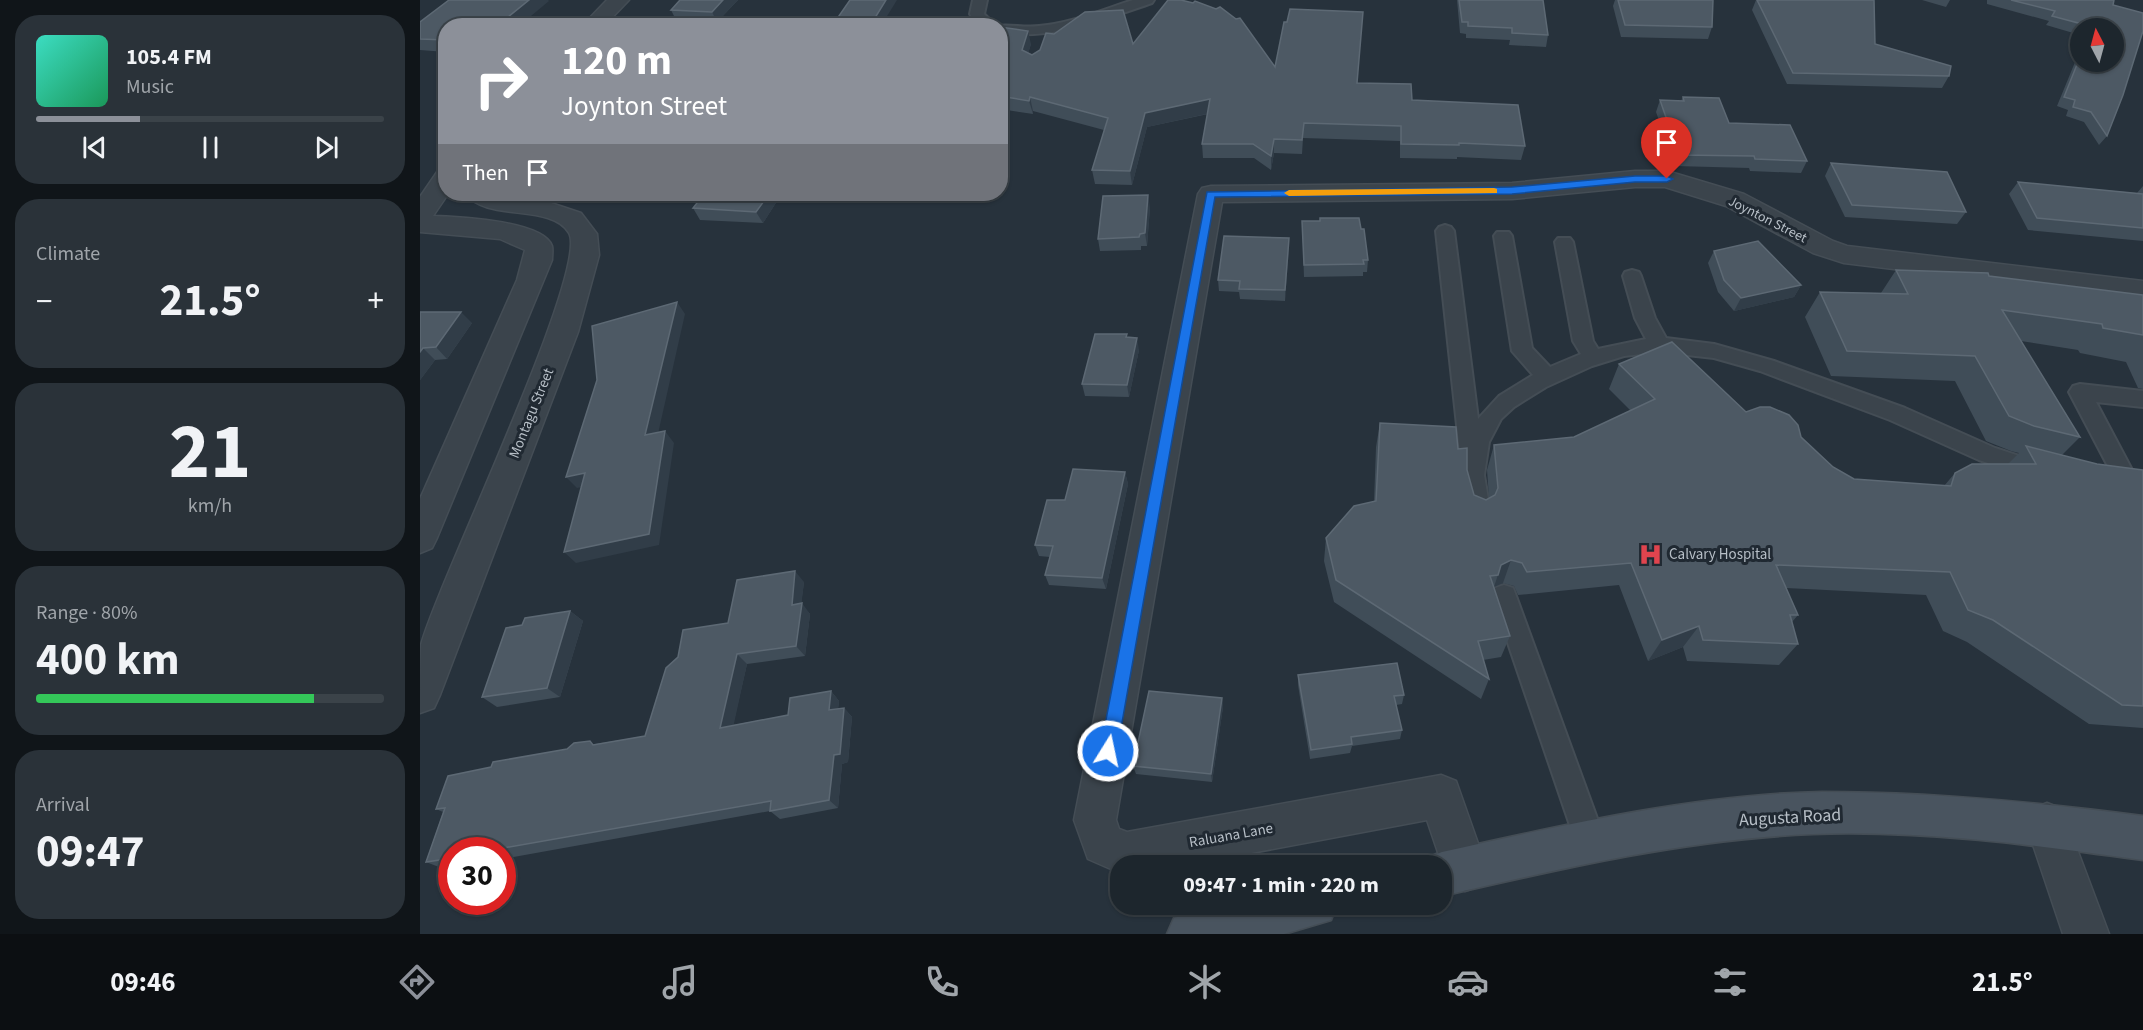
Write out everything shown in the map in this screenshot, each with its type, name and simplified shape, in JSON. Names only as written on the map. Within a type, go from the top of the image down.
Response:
[{"type":"main road","name":"Augusta Road","points":[[1453,872],[1591,843],[1702,823],[1821,813],[1936,816],[2047,824],[2143,838]]},
{"type":"main road","points":[[1190,934],[1269,915]]},
{"type":"street","points":[[600,18],[619,0]]},
{"type":"street","name":"Joynton Street","points":[[1210,194],[1512,191],[1635,179],[1667,179],[1735,200],[1823,247],[1844,254],[2143,290]]},
{"type":"street","points":[[420,216],[437,186]]},
{"type":"street","name":"Raluana Lane","points":[[1210,194],[1095,820],[1103,844],[1127,854],[1441,796],[1453,872]]},
{"type":"street","name":"Montagu Street","points":[[420,695],[563,332],[585,255],[584,234],[572,219],[552,211],[496,201]]},
{"type":"street","points":[[420,225],[512,233],[530,238],[539,247],[538,260],[531,280],[420,538]]},
{"type":"street","points":[[2047,824],[2086,934]]},
{"type":"lane","points":[[979,18],[976,14],[980,0]]},
{"type":"lane","points":[[1008,30],[1045,32],[1147,0]]},
{"type":"lane","points":[[1037,48],[1045,32]]},
{"type":"lane","points":[[1445,231],[1474,493],[1478,511]]},
{"type":"lane","points":[[1503,236],[1522,351],[1546,376]]},
{"type":"lane","points":[[1564,242],[1583,341],[1594,359]]},
{"type":"lane","points":[[1632,276],[1645,318],[1660,345]]},
{"type":"lane","points":[[1472,461],[1482,428],[1511,397],[1557,370],[1627,348],[1660,345],[1697,347],[1755,362],[1928,427],[1987,454],[2054,474]]},
{"type":"lane","points":[[2126,484],[2079,392],[2143,399]]},
{"type":"lane","points":[[1504,596],[1591,843]]},
{"type":"building","points":[[449,0],[529,0],[507,18],[438,18],[438,40],[420,39],[420,22]]},
{"type":"building","points":[[680,0],[723,0],[712,12],[671,10]]},
{"type":"building","points":[[850,0],[886,0],[875,18],[838,18]]},
{"type":"building","points":[[1168,0],[1193,3],[1195,1],[1216,9],[1220,7],[1236,19],[1240,18],[1275,67],[1284,22],[1287,22],[1290,9],[1363,12],[1357,83],[1411,84],[1412,100],[1518,105],[1525,146],[1459,143],[1459,145],[1401,144],[1401,126],[1304,123],[1302,140],[1274,139],[1271,156],[1253,144],[1202,144],[1210,99],[1145,113],[1130,171],[1092,170],[1108,118],[1030,97],[1029,101],[1008,97],[1008,28],[1028,31],[1022,50],[1032,55],[1040,50],[1046,33],[1054,34],[1085,12],[1123,10],[1133,44]]},
{"type":"building","points":[[1459,0],[1543,0],[1548,35],[1512,33],[1512,28],[1468,26],[1468,22],[1462,22]]},
{"type":"building","points":[[1618,0],[1713,0],[1712,27],[1625,25]]},
{"type":"building","points":[[1757,0],[1874,0],[1875,44],[1951,66],[1949,76],[1793,73]]},
{"type":"building","points":[[2011,0],[2114,0],[2113,5],[2143,13],[2143,31],[2123,95],[2107,136],[2091,112],[2073,107],[2075,100],[2064,97],[2074,72],[2124,72],[2124,18],[2070,18],[2070,21],[2052,16],[2055,11]]},
{"type":"building","points":[[1683,97],[1719,98],[1729,123],[1790,125],[1807,161],[1755,159],[1754,156],[1679,155],[1660,100],[1684,101]]},
{"type":"building","points":[[1831,163],[1947,172],[1966,212],[1852,205]]},
{"type":"building","points":[[2018,182],[2143,194],[2143,228],[2037,218]]},
{"type":"building","points":[[1148,195],[1145,233],[1140,234],[1139,237],[1098,239],[1103,196]]},
{"type":"building","points":[[698,201],[764,201],[756,212],[693,208]]},
{"type":"building","points":[[1320,218],[1359,218],[1361,229],[1364,229],[1368,260],[1363,260],[1364,264],[1304,265],[1302,221],[1320,221]]},
{"type":"building","points":[[1224,236],[1289,238],[1285,290],[1239,289],[1240,281],[1218,280]]},
{"type":"building","points":[[1758,241],[1801,285],[1741,298],[1724,280],[1714,251]]},
{"type":"building","points":[[1896,270],[1988,273],[1989,276],[2143,295],[2143,335],[2103,328],[2102,324],[2002,310],[2080,437],[2034,426],[2009,416],[1975,356],[1847,351],[1820,292],[1908,294]]},
{"type":"building","points":[[677,302],[645,435],[665,431],[649,534],[564,552],[585,473],[566,477],[597,380],[592,326]]},
{"type":"building","points":[[420,312],[461,312],[436,347],[423,348],[420,352]]},
{"type":"building","points":[[1095,334],[1127,334],[1126,337],[1137,338],[1127,385],[1082,384]]},
{"type":"building","points":[[1672,342],[1746,412],[1760,407],[1770,407],[1789,415],[1798,425],[1801,437],[1833,467],[1854,479],[1951,486],[1955,473],[1972,464],[2036,464],[2026,446],[2097,464],[2143,470],[2143,706],[2122,705],[1993,620],[1968,610],[1950,572],[1776,565],[1798,615],[1790,615],[1798,644],[1703,640],[1699,626],[1662,640],[1631,563],[1527,572],[1522,563],[1511,560],[1501,565],[1498,575],[1490,576],[1510,636],[1478,641],[1489,679],[1336,580],[1326,538],[1354,506],[1376,501],[1380,423],[1456,427],[1458,449],[1467,448],[1467,470],[1474,495],[1486,500],[1495,495],[1498,488],[1494,445],[1574,437],[1655,399],[1619,364]]},
{"type":"building","points":[[1073,469],[1125,472],[1102,578],[1045,575],[1053,546],[1035,545],[1047,500],[1065,500]]},
{"type":"building","points":[[795,571],[792,605],[802,603],[796,646],[737,654],[720,728],[788,715],[790,698],[831,691],[829,710],[844,708],[840,754],[834,755],[829,800],[770,811],[771,801],[516,846],[516,837],[438,837],[438,860],[426,862],[445,808],[436,809],[448,776],[491,767],[493,762],[567,749],[574,743],[590,741],[593,745],[645,736],[666,668],[678,657],[683,630],[728,623],[737,580]]},
{"type":"building","points":[[570,611],[547,688],[482,697],[506,628],[522,625],[525,618]]},
{"type":"building","points":[[1397,663],[1404,695],[1394,696],[1402,730],[1351,737],[1352,744],[1311,750],[1298,675]]},
{"type":"building","points":[[1149,691],[1222,698],[1211,774],[1133,766]]},
{"type":"slow traffic","points":[[1289,193],[1494,191]]},
{"type":"place","name":"Calvary Hospital","points":[[1651,554]]},
{"type":"route","points":[[1108,751],[1210,194],[1512,191],[1635,179],[1667,179]]}]
